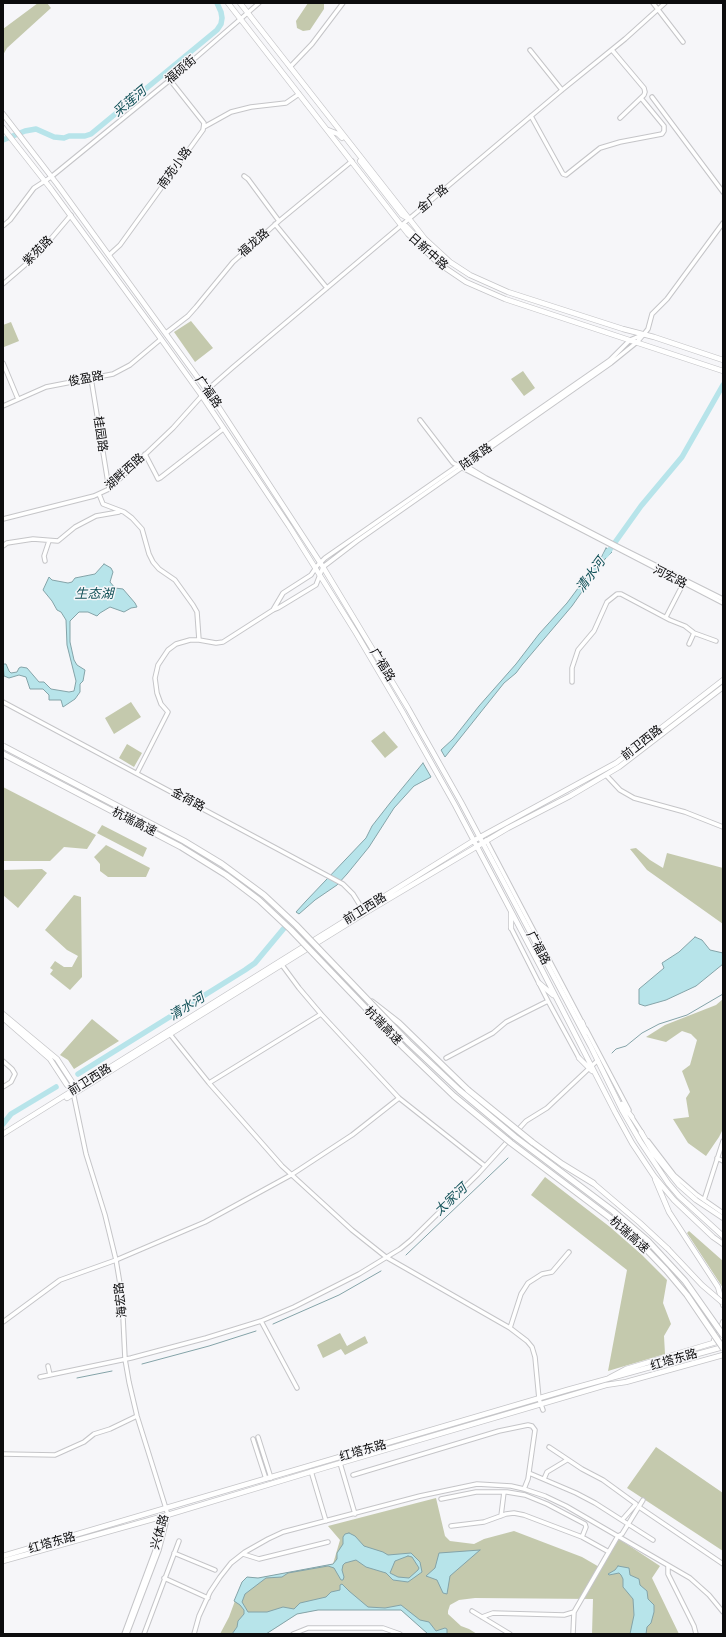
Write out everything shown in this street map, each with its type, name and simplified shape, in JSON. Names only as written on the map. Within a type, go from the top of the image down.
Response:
[{"type":"highway","name":"杭瑞高速","points":[[3,746],[170,832],[230,869],[256,889],[282,911],[421,1055],[468,1098],[515,1137],[614,1211],[648,1241],[685,1281],[723,1335]]},
{"type":"highway","name":"杭瑞高速","points":[[3,754],[181,847],[218,870],[259,900],[288,926],[396,1040],[454,1096],[506,1139],[598,1208],[640,1243],[687,1295],[723,1348]]},
{"type":"highway","points":[[360,992],[395,1020],[442,1066],[481,1101],[532,1142],[562,1164],[592,1183]]},
{"type":"main road","name":"日新中路","points":[[228,3],[401,226],[426,253],[446,269],[466,282],[498,296],[723,371]]},
{"type":"main road","name":"日新中路","points":[[240,3],[425,239],[450,262],[470,275],[508,292],[723,360]]},
{"type":"main road","name":"广福路","points":[[3,114],[109,255],[207,390],[322,565],[408,708],[461,802],[640,1141],[668,1183],[688,1205],[723,1236]]},
{"type":"main road","points":[[326,129],[332,130],[334,124]]},
{"type":"main road","points":[[326,129],[338,134],[402,216],[409,219]]},
{"type":"main road","name":"广福路","points":[[5,130],[71,215],[202,396],[289,526],[356,633],[455,805],[556,998],[590,1067],[596,1075],[632,1143],[654,1176],[684,1210],[723,1244]]},
{"type":"main road","points":[[401,226],[406,226],[434,255],[450,262]]},
{"type":"main road","points":[[446,269],[444,264],[446,262],[450,262]]},
{"type":"main road","name":"前卫西路","points":[[169,1034],[473,841],[616,763],[723,680]]},
{"type":"main road","name":"前卫西路","points":[[3,1134],[476,846],[619,767],[723,686]]},
{"type":"main road","points":[[511,911],[511,928]]},
{"type":"main road","points":[[539,983],[556,998]]},
{"type":"main road","name":"海宏路","points":[[3,1014],[57,1059],[72,1082],[74,1092]]},
{"type":"main road","name":"海宏路","points":[[3,1018],[50,1059],[67,1085],[74,1092]]},
{"type":"main road","points":[[582,1022],[591,1047]]},
{"type":"main road","points":[[579,1058],[590,1067]]},
{"type":"main road","name":"前卫西路","points":[[3,1138],[74,1092]]},
{"type":"main road","points":[[617,1099],[632,1117]]},
{"type":"main road","points":[[641,1132],[654,1154],[672,1178],[692,1197],[723,1218]]},
{"type":"main road","points":[[654,1176],[669,1212],[718,1287],[723,1292]]},
{"type":"main road","points":[[592,1183],[640,1223],[723,1304]]},
{"type":"main road","points":[[718,1287],[723,1304]]},
{"type":"main road","points":[[707,1346],[718,1335],[723,1322]]},
{"type":"main road","points":[[607,1379],[617,1372],[723,1340]]},
{"type":"main road","name":"红塔东路","points":[[3,1556],[607,1379],[723,1348]]},
{"type":"main road","name":"红塔东路","points":[[3,1561],[166,1516],[311,1471],[606,1385],[626,1382],[723,1355]]},
{"type":"street","name":"福硕街","points":[[3,226],[10,220],[34,188],[51,177],[170,80],[259,3]]},
{"type":"street","points":[[290,67],[312,44],[343,3]]},
{"type":"street","points":[[653,3],[683,42]]},
{"type":"street","name":"金广路","points":[[202,396],[207,390],[327,288],[562,90],[612,50],[666,3]]},
{"type":"street","points":[[530,50],[562,90]]},
{"type":"street","points":[[612,50],[644,88],[645,92],[641,98],[620,118]]},
{"type":"street","points":[[170,80],[202,121],[204,127],[231,112],[251,107],[286,103],[299,94]]},
{"type":"street","points":[[652,97],[723,192]]},
{"type":"street","points":[[531,116],[563,174],[566,175],[600,148],[620,142],[662,134],[664,126],[641,98]]},
{"type":"street","name":"南苑小路","points":[[109,255],[120,244],[204,127]]},
{"type":"street","name":"福龙路","points":[[166,333],[188,316],[232,262],[275,224],[352,161]]},
{"type":"street","points":[[244,176],[248,179],[279,221]]},
{"type":"street","name":"紫苑路","points":[[3,284],[39,253],[71,215]]},
{"type":"street","name":"陆家路","points":[[461,465],[611,363],[637,342],[648,329],[652,314],[667,299],[723,223]]},
{"type":"street","points":[[275,224],[327,288]]},
{"type":"street","points":[[630,340],[644,334]]},
{"type":"street","name":"俊盈路","points":[[3,406],[46,387],[113,374],[124,369],[161,339]]},
{"type":"street","name":"陆家路","points":[[273,610],[284,593],[311,575],[315,569],[357,541],[461,465],[610,360],[630,340]]},
{"type":"street","points":[[3,363],[18,399]]},
{"type":"street","name":"桂园路","points":[[91,378],[109,489]]},
{"type":"street","name":"湖畔西路","points":[[3,519],[99,494],[109,489],[173,428],[202,396]]},
{"type":"street","points":[[420,420],[453,463],[461,465],[618,548]]},
{"type":"street","points":[[146,454],[158,479],[223,429]]},
{"type":"street","points":[[99,494],[103,504],[124,512],[142,529],[149,554],[153,562],[159,569],[171,577],[194,604],[197,612],[199,640]]},
{"type":"street","points":[[3,546],[7,543],[33,539],[58,541],[75,528],[96,516],[124,512]]},
{"type":"street","points":[[44,561],[44,556],[49,541]]},
{"type":"street","name":"河宏路","points":[[618,548],[684,584],[723,603]]},
{"type":"street","name":"河宏路","points":[[618,548],[723,599]]},
{"type":"street","name":"陆家路","points":[[137,773],[168,712],[161,704],[155,687],[155,673],[158,665],[168,650],[176,644],[190,640],[216,643],[223,642],[316,584],[322,565]]},
{"type":"street","points":[[666,617],[684,584]]},
{"type":"street","points":[[572,682],[572,668],[578,650],[594,630],[607,602],[617,594],[622,594],[685,626],[694,633],[716,641]]},
{"type":"street","points":[[689,644],[694,633]]},
{"type":"street","name":"金荷路","points":[[3,702],[343,884],[353,894],[363,910]]},
{"type":"street","points":[[606,775],[620,790],[634,798],[685,812],[723,826]]},
{"type":"street","points":[[484,835],[641,1132],[674,1176],[723,1213]]},
{"type":"street","points":[[511,928],[579,1058]]},
{"type":"street","points":[[282,965],[320,1014],[399,1098],[485,1166]]},
{"type":"street","points":[[446,1058],[493,1033],[506,1022],[548,1001]]},
{"type":"street","points":[[209,1083],[320,1014]]},
{"type":"street","points":[[169,1034],[209,1083],[291,1175],[352,1230],[386,1257],[522,1336],[532,1347],[535,1357],[539,1399],[543,1410]]},
{"type":"street","points":[[40,1377],[125,1359],[206,1338],[261,1321],[341,1283],[386,1257],[411,1240],[458,1195],[526,1121],[547,1108],[598,1060]]},
{"type":"street","points":[[3,1061],[15,1074],[11,1082],[3,1087]]},
{"type":"street","name":"海宏路","points":[[74,1092],[86,1154],[105,1215],[116,1260],[122,1296],[125,1359],[128,1382],[166,1509]]},
{"type":"street","points":[[3,1322],[60,1280],[116,1260],[205,1222],[291,1175],[352,1135],[399,1098]]},
{"type":"street","points":[[704,1200],[723,1141]]},
{"type":"street","points":[[717,1158],[723,1162]]},
{"type":"street","points":[[510,1328],[520,1294],[528,1283],[542,1274],[552,1272],[569,1252]]},
{"type":"street","points":[[261,1321],[297,1388]]},
{"type":"street","points":[[48,1366],[50,1375]]},
{"type":"street","points":[[3,1454],[55,1455],[84,1442],[94,1434],[110,1429],[137,1416]]},
{"type":"street","points":[[353,1475],[499,1430],[528,1425],[532,1426],[535,1430],[529,1473],[524,1489]]},
{"type":"street","points":[[258,1437],[268,1479]]},
{"type":"street","points":[[254,1439],[268,1479]]},
{"type":"street","points":[[549,1448],[603,1480],[636,1504],[622,1520]]},
{"type":"street","points":[[544,1479],[547,1472],[567,1460]]},
{"type":"street","points":[[340,1463],[355,1514]]},
{"type":"street","points":[[311,1471],[326,1521]]},
{"type":"street","points":[[529,1473],[595,1503],[653,1540]]},
{"type":"street","points":[[194,1634],[199,1616],[220,1577],[231,1563],[242,1554],[268,1539],[283,1532],[461,1486],[477,1484],[511,1486],[524,1489],[545,1496],[566,1506],[690,1578],[702,1588],[723,1612]]},
{"type":"street","points":[[441,1499],[476,1492],[504,1492],[525,1495],[576,1518],[585,1524],[586,1527],[582,1538]]},
{"type":"street","points":[[501,1516],[504,1492]]},
{"type":"street","points":[[573,1634],[574,1612],[618,1536],[622,1534],[643,1500]]},
{"type":"street","points":[[639,1507],[723,1564]]},
{"type":"street","name":"兴体路","points":[[125,1634],[156,1548],[157,1535],[166,1516],[166,1509]]},
{"type":"street","points":[[451,1526],[484,1522],[501,1516],[514,1514],[524,1515],[582,1538],[609,1552]]},
{"type":"street","points":[[144,1634],[178,1541]]},
{"type":"street","points":[[242,1554],[259,1559],[328,1542]]},
{"type":"street","points":[[174,1553],[215,1570]]},
{"type":"street","points":[[668,1566],[668,1574],[694,1626],[696,1634]]},
{"type":"street","points":[[164,1578],[208,1598]]},
{"type":"street","points":[[472,1611],[510,1634]]},
{"type":"street","points":[[482,1617],[493,1613],[564,1615],[574,1612]]},
{"type":"street","points":[[293,1634],[308,1628],[383,1628],[400,1634]]},
{"type":"green space","points":[[38,3],[47,3],[51,8],[7,48],[3,55],[3,29]]},
{"type":"green space","points":[[308,3],[324,3],[324,9],[310,30],[303,31],[297,28],[296,21]]},
{"type":"green space","points":[[191,321],[213,348],[195,362],[174,332]]},
{"type":"green space","points":[[11,322],[19,341],[4,347],[3,325]]},
{"type":"green space","points":[[523,371],[535,388],[524,396],[511,379]]},
{"type":"green space","points":[[131,702],[141,717],[114,734],[105,718]]},
{"type":"green space","points":[[384,731],[398,747],[385,758],[371,741]]},
{"type":"green space","points":[[127,744],[142,753],[134,767],[119,758]]},
{"type":"green space","points":[[3,787],[96,835],[87,849],[64,847],[50,861],[3,861]]},
{"type":"green space","points":[[102,825],[147,848],[143,857],[97,833]]},
{"type":"green space","points":[[106,845],[150,868],[146,877],[108,877],[100,871],[100,864],[94,857]]},
{"type":"green space","points":[[636,848],[650,860],[663,868],[667,853],[723,868],[723,924],[647,870],[630,849]]},
{"type":"green space","points":[[42,869],[47,873],[18,908],[3,895],[3,870]]},
{"type":"green space","points":[[74,895],[81,897],[82,977],[70,990],[50,974],[53,970],[50,968],[55,961],[64,967],[72,967],[78,956],[67,950],[45,930]]},
{"type":"green space","points":[[723,999],[723,1129],[706,1156],[688,1143],[673,1119],[689,1117],[686,1098],[690,1092],[682,1071],[690,1065],[697,1040],[691,1034],[682,1031],[666,1042],[646,1037],[665,1025],[716,1005]]},
{"type":"green space","points":[[92,1019],[119,1041],[74,1069],[68,1060],[60,1055]]},
{"type":"green space","points":[[545,1177],[610,1227],[642,1255],[667,1280],[663,1303],[671,1324],[664,1336],[665,1354],[608,1371],[627,1270],[531,1195]]},
{"type":"green space","points":[[689,1231],[723,1261],[723,1288],[687,1233]]},
{"type":"green space","points":[[340,1333],[347,1346],[365,1336],[368,1343],[345,1355],[341,1349],[323,1358],[317,1345]]},
{"type":"green space","points":[[656,1447],[723,1493],[723,1551],[627,1488]]},
{"type":"green space","points":[[436,1498],[445,1536],[450,1541],[474,1544],[484,1539],[514,1531],[582,1557],[601,1568],[619,1539],[660,1566],[652,1578],[679,1634],[592,1634],[593,1599],[475,1598],[459,1600],[450,1605],[448,1614],[461,1626],[477,1634],[428,1634],[401,1610],[318,1610],[297,1614],[266,1634],[220,1634],[229,1617],[242,1582],[247,1577],[258,1578],[333,1564],[340,1540],[328,1526]]},
{"type":"water","points":[[606,548],[612,552],[605,559],[572,606],[516,673],[504,683],[445,757],[441,750],[453,739],[479,706],[516,664],[539,634],[567,603],[602,556]]},
{"type":"water","name":"生态湖","points":[[104,564],[111,568],[113,572],[110,582],[115,588],[123,589],[137,607],[131,608],[124,612],[110,607],[97,616],[88,612],[79,612],[70,621],[70,642],[74,660],[77,665],[85,670],[83,681],[80,684],[80,692],[75,699],[63,707],[61,700],[49,700],[49,695],[43,689],[30,689],[26,677],[19,675],[9,678],[4,676],[3,664],[6,664],[11,673],[17,672],[21,667],[27,668],[39,682],[44,682],[51,689],[69,692],[74,691],[76,681],[67,645],[66,620],[43,590],[49,577],[52,580],[68,583],[72,582],[75,578],[95,574]]},
{"type":"water","points":[[423,763],[431,777],[414,786],[394,808],[369,847],[337,885],[315,900],[299,914],[296,912],[366,838],[372,826]]},
{"type":"water","points":[[695,937],[702,940],[710,950],[723,953],[723,964],[696,986],[666,1000],[645,1006],[639,1004],[639,989],[664,968],[662,963],[679,952]]},
{"type":"water","points":[[349,1533],[355,1536],[364,1546],[388,1555],[411,1553],[420,1562],[422,1572],[408,1582],[393,1580],[386,1573],[366,1567],[356,1560],[343,1565],[343,1580],[341,1580],[334,1568],[328,1566],[288,1573],[282,1577],[266,1578],[245,1594],[242,1602],[248,1612],[267,1612],[283,1607],[294,1609],[300,1603],[326,1597],[331,1592],[340,1590],[340,1585],[342,1584],[368,1607],[385,1608],[401,1605],[420,1620],[429,1622],[436,1631],[445,1628],[447,1629],[447,1634],[428,1634],[401,1610],[318,1610],[297,1614],[266,1634],[232,1634],[237,1627],[238,1621],[244,1614],[244,1610],[234,1601],[242,1582],[247,1577],[258,1578],[333,1564],[337,1559],[337,1553],[343,1544],[343,1537],[345,1534]],"holes":[[[408,1556],[412,1557],[419,1568],[409,1578],[398,1577],[390,1573],[395,1561]]]},
{"type":"water","points":[[480,1550],[450,1576],[447,1594],[443,1593],[437,1580],[426,1576],[435,1568],[439,1553]]},
{"type":"water","points":[[618,1566],[629,1568],[630,1575],[639,1579],[640,1585],[647,1591],[648,1599],[654,1605],[651,1623],[647,1627],[646,1634],[630,1634],[634,1615],[633,1599],[623,1587],[623,1579],[619,1573],[608,1574],[615,1570]]},
{"type":"waterway","name":"采莲河","points":[[3,140],[25,131],[36,129],[54,137],[64,138],[69,136],[85,136],[91,134],[217,30],[221,24],[222,18],[217,3]]},
{"type":"waterway","name":"清水河","points":[[606,555],[641,506],[682,457],[723,385]]},
{"type":"waterway","name":"清水河","points":[[78,1074],[255,963],[285,927]]},
{"type":"waterway","name":"太家河","points":[[612,1053],[616,1049],[626,1046],[642,1033],[659,1024],[687,1015],[723,994]]},
{"type":"waterway","name":"清水河","points":[[3,1124],[11,1114],[56,1087]]},
{"type":"waterway","name":"太家河","points":[[406,1255],[508,1158]]},
{"type":"waterway","name":"太家河","points":[[273,1324],[339,1295],[381,1271]]},
{"type":"waterway","name":"太家河","points":[[142,1364],[209,1346],[256,1331]]},
{"type":"waterway","name":"太家河","points":[[77,1378],[112,1371]]}]
